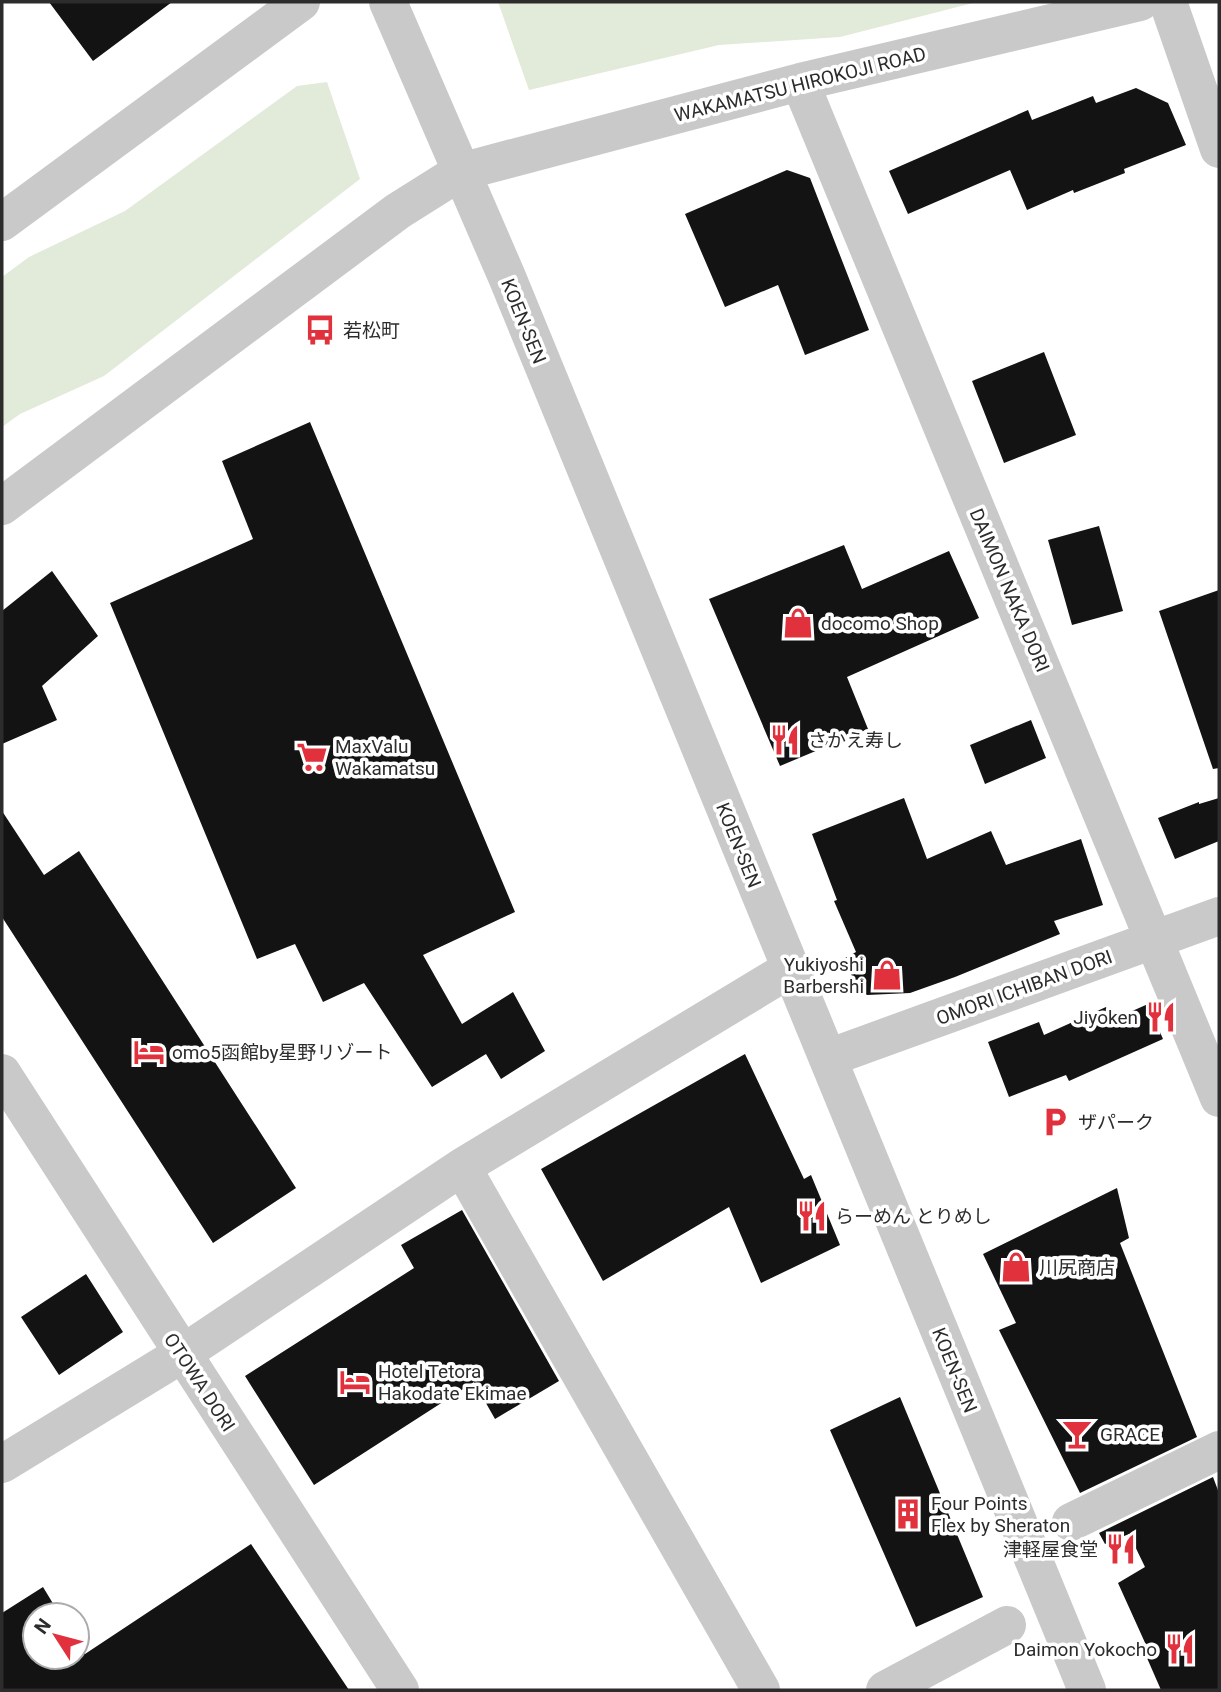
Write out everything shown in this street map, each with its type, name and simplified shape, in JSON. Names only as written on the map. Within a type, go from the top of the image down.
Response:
[{"type":"street","points":[[2,222],[301,2]]},
{"type":"street","name":"KOEN-SEN","points":[[388,2],[506,277],[1087,1690]]},
{"type":"street","name":"WAKAMATSU HIROKOJI ROAD","points":[[2,506],[398,211],[460,172],[800,82],[1140,2]]},
{"type":"street","points":[[1168,2],[1219,149]]},
{"type":"street","name":"DAIMON NAKA DORI","points":[[800,82],[1219,1098]]},
{"type":"street","name":"OMORI ICHIBAN DORI","points":[[828,1058],[1219,916]]},
{"type":"street","points":[[2,1464],[182,1354],[462,1167],[790,969]]},
{"type":"street","name":"OTOWA DORI","points":[[2,1073],[400,1690]]},
{"type":"street","points":[[462,1167],[761,1690]]},
{"type":"street","points":[[1071,1522],[1219,1450]]},
{"type":"street","points":[[885,1690],[1007,1625]]},
{"type":"green space","points":[[498,2],[977,2],[840,37],[719,45],[529,90]]},
{"type":"green space","points":[[327,82],[360,179],[104,376],[20,414],[2,427],[2,277],[29,257],[125,211],[297,86]]},
{"type":"building","points":[[49,2],[172,2],[93,61]]},
{"type":"building","points":[[1136,88],[1168,103],[1186,145],[1124,169],[1125,173],[1074,193],[1073,190],[1027,210],[1010,170],[908,214],[889,171],[1028,110],[1032,120],[1093,96],[1096,103]]},
{"type":"building","points":[[787,170],[810,178],[869,330],[805,355],[778,285],[725,307],[685,214]]},
{"type":"building","points":[[1044,352],[1076,435],[1004,463],[972,381]]},
{"type":"building","name":"MaxValu Wakamatsu","points":[[310,422],[515,912],[423,955],[462,1024],[513,992],[545,1051],[501,1079],[486,1054],[432,1087],[364,983],[323,1002],[295,944],[257,959],[110,603],[253,539],[222,461]]},
{"type":"building","points":[[1099,526],[1123,611],[1072,625],[1048,540]]},
{"type":"building","points":[[844,545],[862,589],[949,551],[979,618],[847,677],[868,729],[780,766],[709,599]]},
{"type":"building","points":[[52,571],[98,636],[42,686],[57,720],[2,744],[2,611]]},
{"type":"building","points":[[1219,590],[1219,768],[1213,769],[1159,611]]},
{"type":"building","points":[[1031,720],[1046,758],[985,784],[970,745]]},
{"type":"building","points":[[904,798],[927,859],[991,831],[1006,865],[1081,839],[1103,905],[1054,921],[1060,934],[955,977],[910,993],[867,995],[854,982],[845,958],[856,952],[834,901],[837,900],[812,834]]},
{"type":"building","points":[[1219,798],[1219,841],[1175,859],[1158,818],[1199,802]]},
{"type":"building","name":"omo5函館by星野リゾート","points":[[2,811],[44,875],[79,851],[296,1188],[213,1243],[2,917]]},
{"type":"building","points":[[1148,1004],[1163,1039],[1069,1081],[1066,1075],[1009,1097],[988,1042],[1039,1022],[1044,1035],[1106,1007],[1112,1020]]},
{"type":"building","points":[[745,1054],[804,1179],[811,1175],[840,1245],[761,1283],[729,1207],[603,1281],[541,1169]]},
{"type":"building","points":[[1117,1188],[1129,1238],[1120,1243],[1197,1437],[1080,1493],[999,1330],[1016,1323],[983,1254]]},
{"type":"building","points":[[462,1210],[559,1381],[495,1419],[474,1382],[314,1485],[245,1376],[414,1268],[401,1245]]},
{"type":"building","points":[[86,1274],[123,1332],[59,1375],[21,1317]]},
{"type":"building","name":"Four Points Flex by Sheraton","points":[[900,1397],[983,1597],[916,1627],[830,1430]]},
{"type":"building","points":[[1213,1477],[1219,1493],[1219,1690],[1161,1690],[1147,1658],[1151,1656],[1118,1583],[1145,1567],[1129,1534],[1105,1544],[1099,1533]]},
{"type":"building","points":[[251,1544],[349,1690],[2,1690],[2,1613],[43,1587],[52,1601],[21,1601],[21,1671],[91,1671],[91,1650]]},
{"type":"place","name":"若松町","points":[[320,330]]},
{"type":"place","name":"docomo Shop","points":[[798,623]]},
{"type":"place","name":"さかえ寿し","points":[[785,740]]},
{"type":"place","name":"MaxValu Wakamatsu","points":[[312,757]]},
{"type":"place","name":"Yukiyoshi Barbershi","points":[[887,975]]},
{"type":"place","name":"Jiyoken","points":[[1161,1017]]},
{"type":"place","name":"omo5函館by星野リゾート","points":[[149,1052]]},
{"type":"place","name":"ザパーク","points":[[1055,1122]]},
{"type":"place","name":"らーめん とりめし","points":[[812,1216]]},
{"type":"place","name":"川尻商店","points":[[1016,1267]]},
{"type":"place","name":"Hotel Tetora Hakodate Ekimae","points":[[355,1382]]},
{"type":"place","name":"GRACE","points":[[1077,1434]]},
{"type":"place","name":"Four Points Flex by Sheraton","points":[[908,1514]]},
{"type":"place","name":"津軽屋食堂","points":[[1121,1549]]},
{"type":"place","name":"Daimon Yokocho","points":[[1180,1649]]}]
